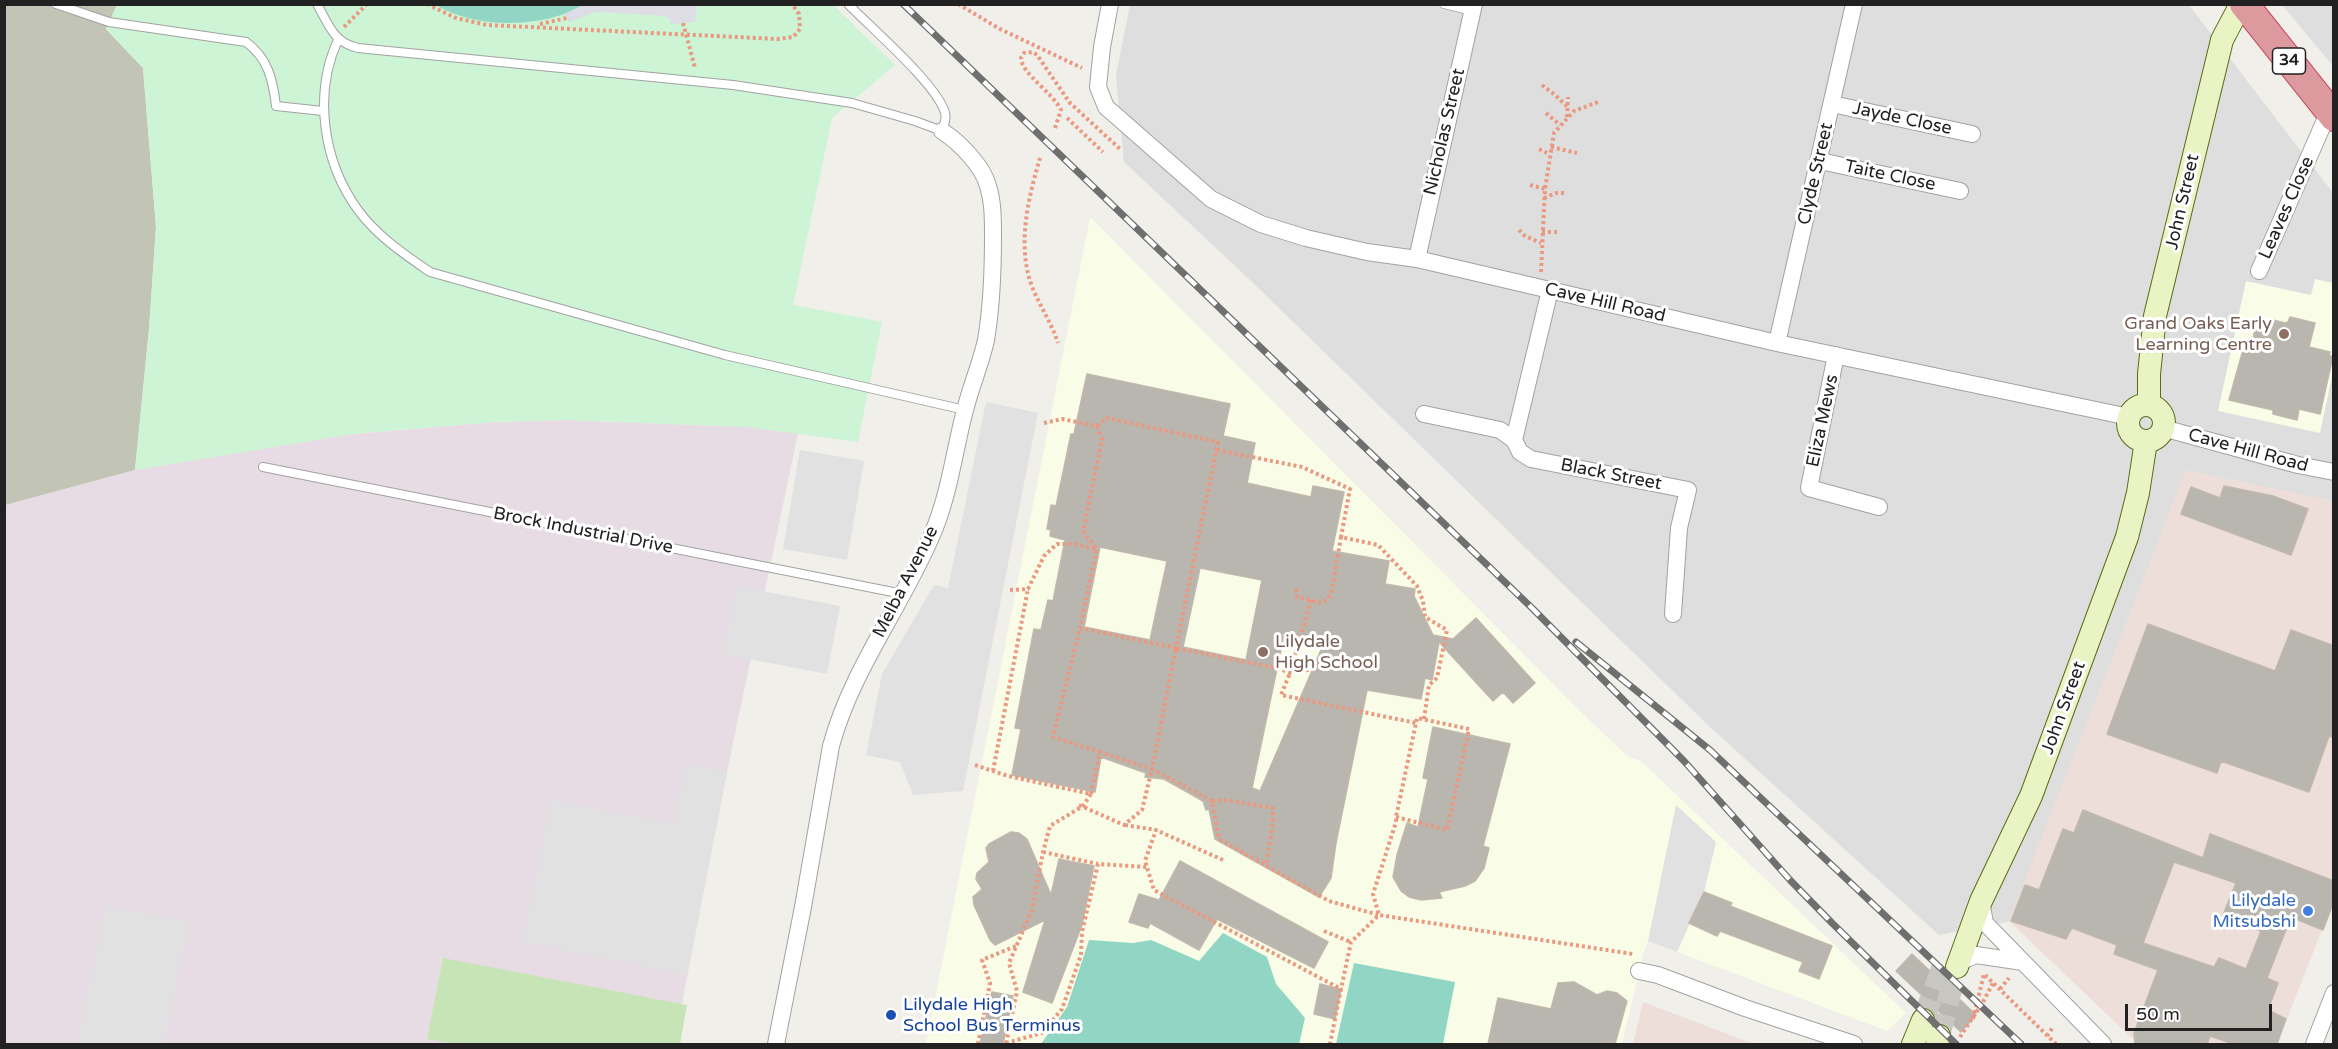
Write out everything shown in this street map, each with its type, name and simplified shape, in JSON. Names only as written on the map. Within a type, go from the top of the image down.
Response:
[{"type":"highway","name":"34","points":[[2243,4],[2331,114]]},
{"type":"main road","name":"John Street","points":[[2149,405],[2149,374],[2155,316],[2222,40],[2243,4]]},
{"type":"main road","points":[[2149,405],[2163,415],[2155,434],[2140,440],[2131,432],[2129,417],[2137,407],[2149,405]]},
{"type":"main road","name":"John Street","points":[[1954,962],[2031,796],[2127,537],[2155,434]]},
{"type":"main road","points":[[1913,1044],[1923,1020]]},
{"type":"street","name":"Cave Hill Road","points":[[1110,4],[1098,87],[1106,107],[1210,199],[1261,224],[1306,238],[1367,252],[1417,259],[1777,343],[2129,417]]},
{"type":"street","name":"Clyde Street","points":[[1777,343],[1854,4]]},
{"type":"street","name":"Nicholas Street","points":[[1417,259],[1473,8]]},
{"type":"street","name":"Jayde Close","points":[[1832,104],[1972,134]]},
{"type":"street","name":"Leaves Close","points":[[2259,271],[2331,114]]},
{"type":"street","name":"Melba Avenue","points":[[776,1044],[838,721],[849,692],[928,545],[941,509],[965,410],[986,342],[993,284],[992,214],[988,184],[964,148],[942,131]]},
{"type":"street","name":"Taite Close","points":[[1820,161],[1960,191]]},
{"type":"street","points":[[1514,440],[1546,289]]},
{"type":"street","name":"Eliza Mews","points":[[1836,354],[1809,488],[1879,507]]},
{"type":"street","name":"Black Street","points":[[1424,414],[1500,430],[1514,440],[1520,452],[1531,459],[1688,490],[1679,528],[1673,614]]},
{"type":"street","name":"Cave Hill Road","points":[[2155,434],[2334,472]]},
{"type":"street","points":[[1981,901],[1985,923],[2103,1044]]},
{"type":"street","points":[[1954,962],[1976,955],[2023,962]]},
{"type":"street","points":[[1641,963],[1658,975],[1744,1008],[1851,1044]]},
{"type":"street","points":[[2314,1044],[2334,993]]},
{"type":"lane","points":[[56,4],[109,22],[246,42],[263,57],[272,79],[276,106],[323,111]]},
{"type":"lane","points":[[317,4],[336,38],[345,45],[377,51],[733,85],[852,103],[942,131],[945,111],[930,86],[848,4]]},
{"type":"lane","points":[[1444,4],[1473,8]]},
{"type":"lane","points":[[336,38],[328,68],[323,111],[327,140],[336,169],[357,209],[391,245],[430,272],[725,355],[965,410]]},
{"type":"lane","name":"Brock Industrial Drive","points":[[263,467],[903,594]]},
{"type":"path","points":[[336,38],[368,4]]},
{"type":"path","points":[[427,4],[441,13],[476,24],[788,39],[797,33],[801,25],[799,14],[792,4]]},
{"type":"path","points":[[958,4],[1000,29],[1100,76]]},
{"type":"path","points":[[530,26],[567,18]]},
{"type":"path","points":[[683,23],[695,64],[693,81]]},
{"type":"path","points":[[1055,128],[1060,120],[1061,110],[1037,80],[1023,67],[1021,58],[1024,54],[1033,52],[1070,103],[1120,149]]},
{"type":"path","points":[[1542,85],[1568,107]]},
{"type":"path","points":[[1567,117],[1568,97]]},
{"type":"path","points":[[1546,289],[1541,243],[1545,189],[1554,133],[1574,111],[1598,102]]},
{"type":"path","points":[[1546,113],[1560,125]]},
{"type":"path","points":[[1067,118],[1103,152]]},
{"type":"path","points":[[1551,147],[1576,153]]},
{"type":"path","points":[[1539,149],[1550,154]]},
{"type":"path","points":[[1040,158],[1026,217],[1027,273],[1038,300],[1054,328],[1058,343]]},
{"type":"path","points":[[1530,185],[1545,189]]},
{"type":"path","points":[[1544,198],[1556,193],[1566,193]]},
{"type":"path","points":[[1519,230],[1525,236],[1541,243]]},
{"type":"path","points":[[1542,232],[1559,232]]},
{"type":"path","points":[[1044,423],[1062,419],[1097,426],[1107,418],[1218,442],[1142,810],[1124,825]]},
{"type":"path","points":[[1097,426],[1102,440],[1083,531],[1097,549]]},
{"type":"path","points":[[1216,450],[1302,466],[1350,489],[1330,595],[1322,603],[1297,597],[1296,589]]},
{"type":"path","points":[[1341,537],[1378,545],[1417,586],[1423,601],[1425,617],[1447,630],[1437,678],[1429,685],[1424,719]]},
{"type":"path","points":[[993,771],[1028,589],[1044,556],[1057,544],[1075,544],[1097,549]]},
{"type":"path","points":[[1097,549],[1053,737],[1152,768],[1212,801],[1225,800],[1273,808],[1273,823],[1266,865]]},
{"type":"path","points":[[1010,590],[1028,589]]},
{"type":"path","points":[[1311,600],[1290,673],[1281,695],[1416,723]]},
{"type":"path","points":[[1080,628],[1277,668],[1290,673],[1312,669]]},
{"type":"path","points":[[1379,915],[1373,894],[1396,818],[1417,718],[1469,729],[1447,830],[1396,818]]},
{"type":"path","points":[[1098,864],[1082,932],[1081,955],[1062,1009],[1042,1033],[1006,1044],[1017,991],[1009,963],[1032,909],[1050,826],[1081,806],[1091,794],[1100,752]]},
{"type":"path","points":[[975,765],[1091,794]]},
{"type":"path","points":[[1212,801],[1219,839],[1329,901],[1379,915],[1641,963]]},
{"type":"path","points":[[1081,806],[1124,825],[1156,830],[1223,860]]},
{"type":"path","points":[[1156,830],[1145,861],[1154,890],[1341,989]]},
{"type":"path","points":[[1043,852],[1077,861],[1147,867]]},
{"type":"path","points":[[1330,1044],[1351,942],[1379,915]]},
{"type":"path","points":[[1324,931],[1351,942]]},
{"type":"path","points":[[978,1044],[990,983],[982,960],[1016,946]]},
{"type":"path","points":[[1973,1019],[1984,974],[2056,1044]]},
{"type":"path","points":[[2000,989],[2009,977]]},
{"type":"path","points":[[1943,1042],[1973,1019],[1993,983]]},
{"type":"path","points":[[2047,1036],[2053,1027]]},
{"type":"shaded area","points":[[585,4],[697,5],[695,22],[671,24],[670,19],[664,16],[603,12],[592,13],[569,22],[564,14]]},
{"type":"shaded area","points":[[5,5],[117,5],[106,29],[143,68],[156,227],[149,329],[135,470],[5,505]]},
{"type":"shaded area","points":[[1130,5],[2189,5],[2333,193],[2333,501],[2186,471],[2011,921],[1939,935],[1710,727],[1249,279],[1124,162],[1116,75]]},
{"type":"shaded area","points":[[2282,5],[2333,5],[2333,66]]},
{"type":"shaded area","name":"Lilydale High School","points":[[1090,217],[1582,713],[1628,757],[1641,761],[1906,1013],[1887,1031],[1648,941],[1622,1044],[926,1044]]},
{"type":"shaded area","name":"Grand Oaks Early Learning Centre","points":[[2315,279],[2333,283],[2333,372],[2320,433],[2218,411],[2246,281],[2311,295]]},
{"type":"shaded area","points":[[986,402],[1038,413],[963,791],[913,795],[900,762],[866,755],[882,674],[934,585],[948,588]]},
{"type":"shaded area","points":[[566,420],[748,427],[798,433],[727,772],[674,1044],[5,1044],[5,505],[140,469],[353,434],[494,422]]},
{"type":"shaded area","points":[[800,450],[864,461],[847,560],[783,549]]},
{"type":"shaded area","points":[[2186,470],[2333,501],[2333,902],[2277,1044],[2138,1044],[2009,921]]},
{"type":"shaded area","points":[[736,586],[840,606],[827,674],[723,654]]},
{"type":"shaded area","points":[[686,764],[727,772],[687,975],[523,942],[551,800],[674,824]]},
{"type":"shaded area","points":[[1676,805],[1716,842],[1704,892],[1677,952],[1648,941]]},
{"type":"shaded area","points":[[106,905],[189,922],[164,1044],[78,1044]]},
{"type":"shaded area","points":[[1643,1002],[1754,1044],[1633,1044]]},
{"type":"green space","points":[[117,4],[833,5],[895,65],[832,118],[793,305],[882,322],[858,442],[748,427],[566,420],[494,422],[353,434],[135,470],[149,329],[156,227],[143,68],[106,29]]},
{"type":"green space","points":[[436,5],[585,5],[550,18],[510,23],[471,19]]},
{"type":"green space","points":[[1223,933],[1267,957],[1276,984],[1305,1018],[1299,1044],[1041,1044],[1067,1007],[1089,940],[1133,943],[1151,940],[1199,961]]},
{"type":"green space","points":[[443,958],[687,1005],[680,1044],[457,1044],[427,1039]]},
{"type":"green space","points":[[1354,963],[1455,982],[1443,1044],[1336,1044]]},
{"type":"building","points":[[2290,317],[2315,323],[2309,347],[2330,352],[2329,356],[2333,356],[2320,414],[2299,409],[2297,420],[2273,414],[2273,410],[2229,400],[2243,350],[2250,352],[2257,321],[2272,325],[2273,320],[2285,323]]},
{"type":"building","points":[[1087,374],[1230,404],[1223,436],[1255,443],[1247,483],[1311,497],[1313,486],[1344,492],[1332,551],[1389,561],[1385,584],[1415,589],[1414,596],[1433,635],[1453,639],[1476,618],[1535,683],[1513,703],[1503,692],[1493,701],[1439,642],[1432,680],[1425,678],[1421,699],[1367,690],[1331,878],[1319,897],[1215,839],[1209,809],[1206,810],[1203,801],[1164,779],[1145,777],[1146,773],[1101,757],[1095,792],[1012,775],[1021,729],[1015,728],[1034,629],[1041,630],[1048,600],[1053,601],[1065,540],[1050,536],[1051,530],[1047,529],[1051,505],[1056,506],[1071,434],[1074,434]],"holes":[[[1100,547],[1167,561],[1150,640],[1084,627]],[[1200,568],[1262,580],[1246,660],[1183,647]],[[1284,635],[1324,643],[1260,791],[1252,788]]]},
{"type":"building","points":[[2224,486],[2273,496],[2308,509],[2291,555],[2181,514],[2191,487],[2220,498]]},
{"type":"building","points":[[2148,624],[2275,671],[2291,630],[2334,646],[2334,738],[2329,736],[2309,792],[2221,761],[2217,773],[2107,734]]},
{"type":"building","points":[[1433,727],[1510,744],[1483,846],[1489,848],[1484,868],[1475,881],[1465,886],[1439,892],[1442,898],[1421,900],[1409,897],[1401,891],[1393,877],[1407,823],[1418,827],[1428,779],[1423,778]]},
{"type":"building","points":[[2083,810],[2203,858],[2210,834],[2334,881],[2334,901],[2323,930],[2291,917],[2267,978],[2278,983],[2268,1010],[2286,1019],[2277,1044],[2233,1044],[2210,1036],[2207,1044],[2135,1044],[2134,1033],[2158,970],[2114,954],[2117,945],[2072,928],[2066,939],[2011,921],[2025,885],[2039,890],[2063,829],[2074,833]],"holes":[[[2174,862],[2236,883],[2223,915],[2261,931],[2246,969],[2219,958],[2214,967],[2143,943]]]},
{"type":"building","points":[[1011,832],[1019,833],[1027,839],[1051,895],[1059,859],[1094,866],[1082,925],[1052,1003],[1023,992],[1045,920],[995,945],[990,940],[974,905],[973,897],[982,889],[976,879],[977,873],[989,862],[986,848]]},
{"type":"building","points":[[1180,861],[1328,942],[1314,968],[1217,919],[1199,950],[1150,923],[1148,928],[1129,922],[1139,894],[1159,900]]},
{"type":"building","points":[[1704,892],[1732,903],[1730,906],[1832,946],[1819,979],[1799,971],[1803,962],[1720,931],[1717,936],[1689,923]]},
{"type":"building","points":[[1912,954],[1976,1015],[1961,1032],[1896,971]]},
{"type":"building","points":[[1574,982],[1597,995],[1607,991],[1617,993],[1627,1001],[1615,1044],[1488,1044],[1498,998],[1551,1009],[1558,983]]},
{"type":"building","points":[[1320,984],[1341,989],[1335,1019],[1314,1014]]},
{"type":"building","points":[[992,992],[1013,996],[1003,1044],[980,1044]]},
{"type":"tunnel","points":[[1923,1020],[1946,958]]},
{"type":"tunnel","points":[[1939,1036],[1957,967]]},
{"type":"railway","points":[[903,4],[1533,609],[1684,761],[1790,880],[1956,1044]]},
{"type":"railway","points":[[1576,642],[1710,750],[2021,1044]]},
{"type":"place","name":"Grand Oaks Early Learning Centre","points":[[2284,334]]},
{"type":"place","name":"Lilydale High School","points":[[1263,652]]},
{"type":"place","name":"Lilydale Mitsubshi","points":[[2308,911]]},
{"type":"place","name":"Lilydale High School Bus Terminus","points":[[891,1015]]}]
